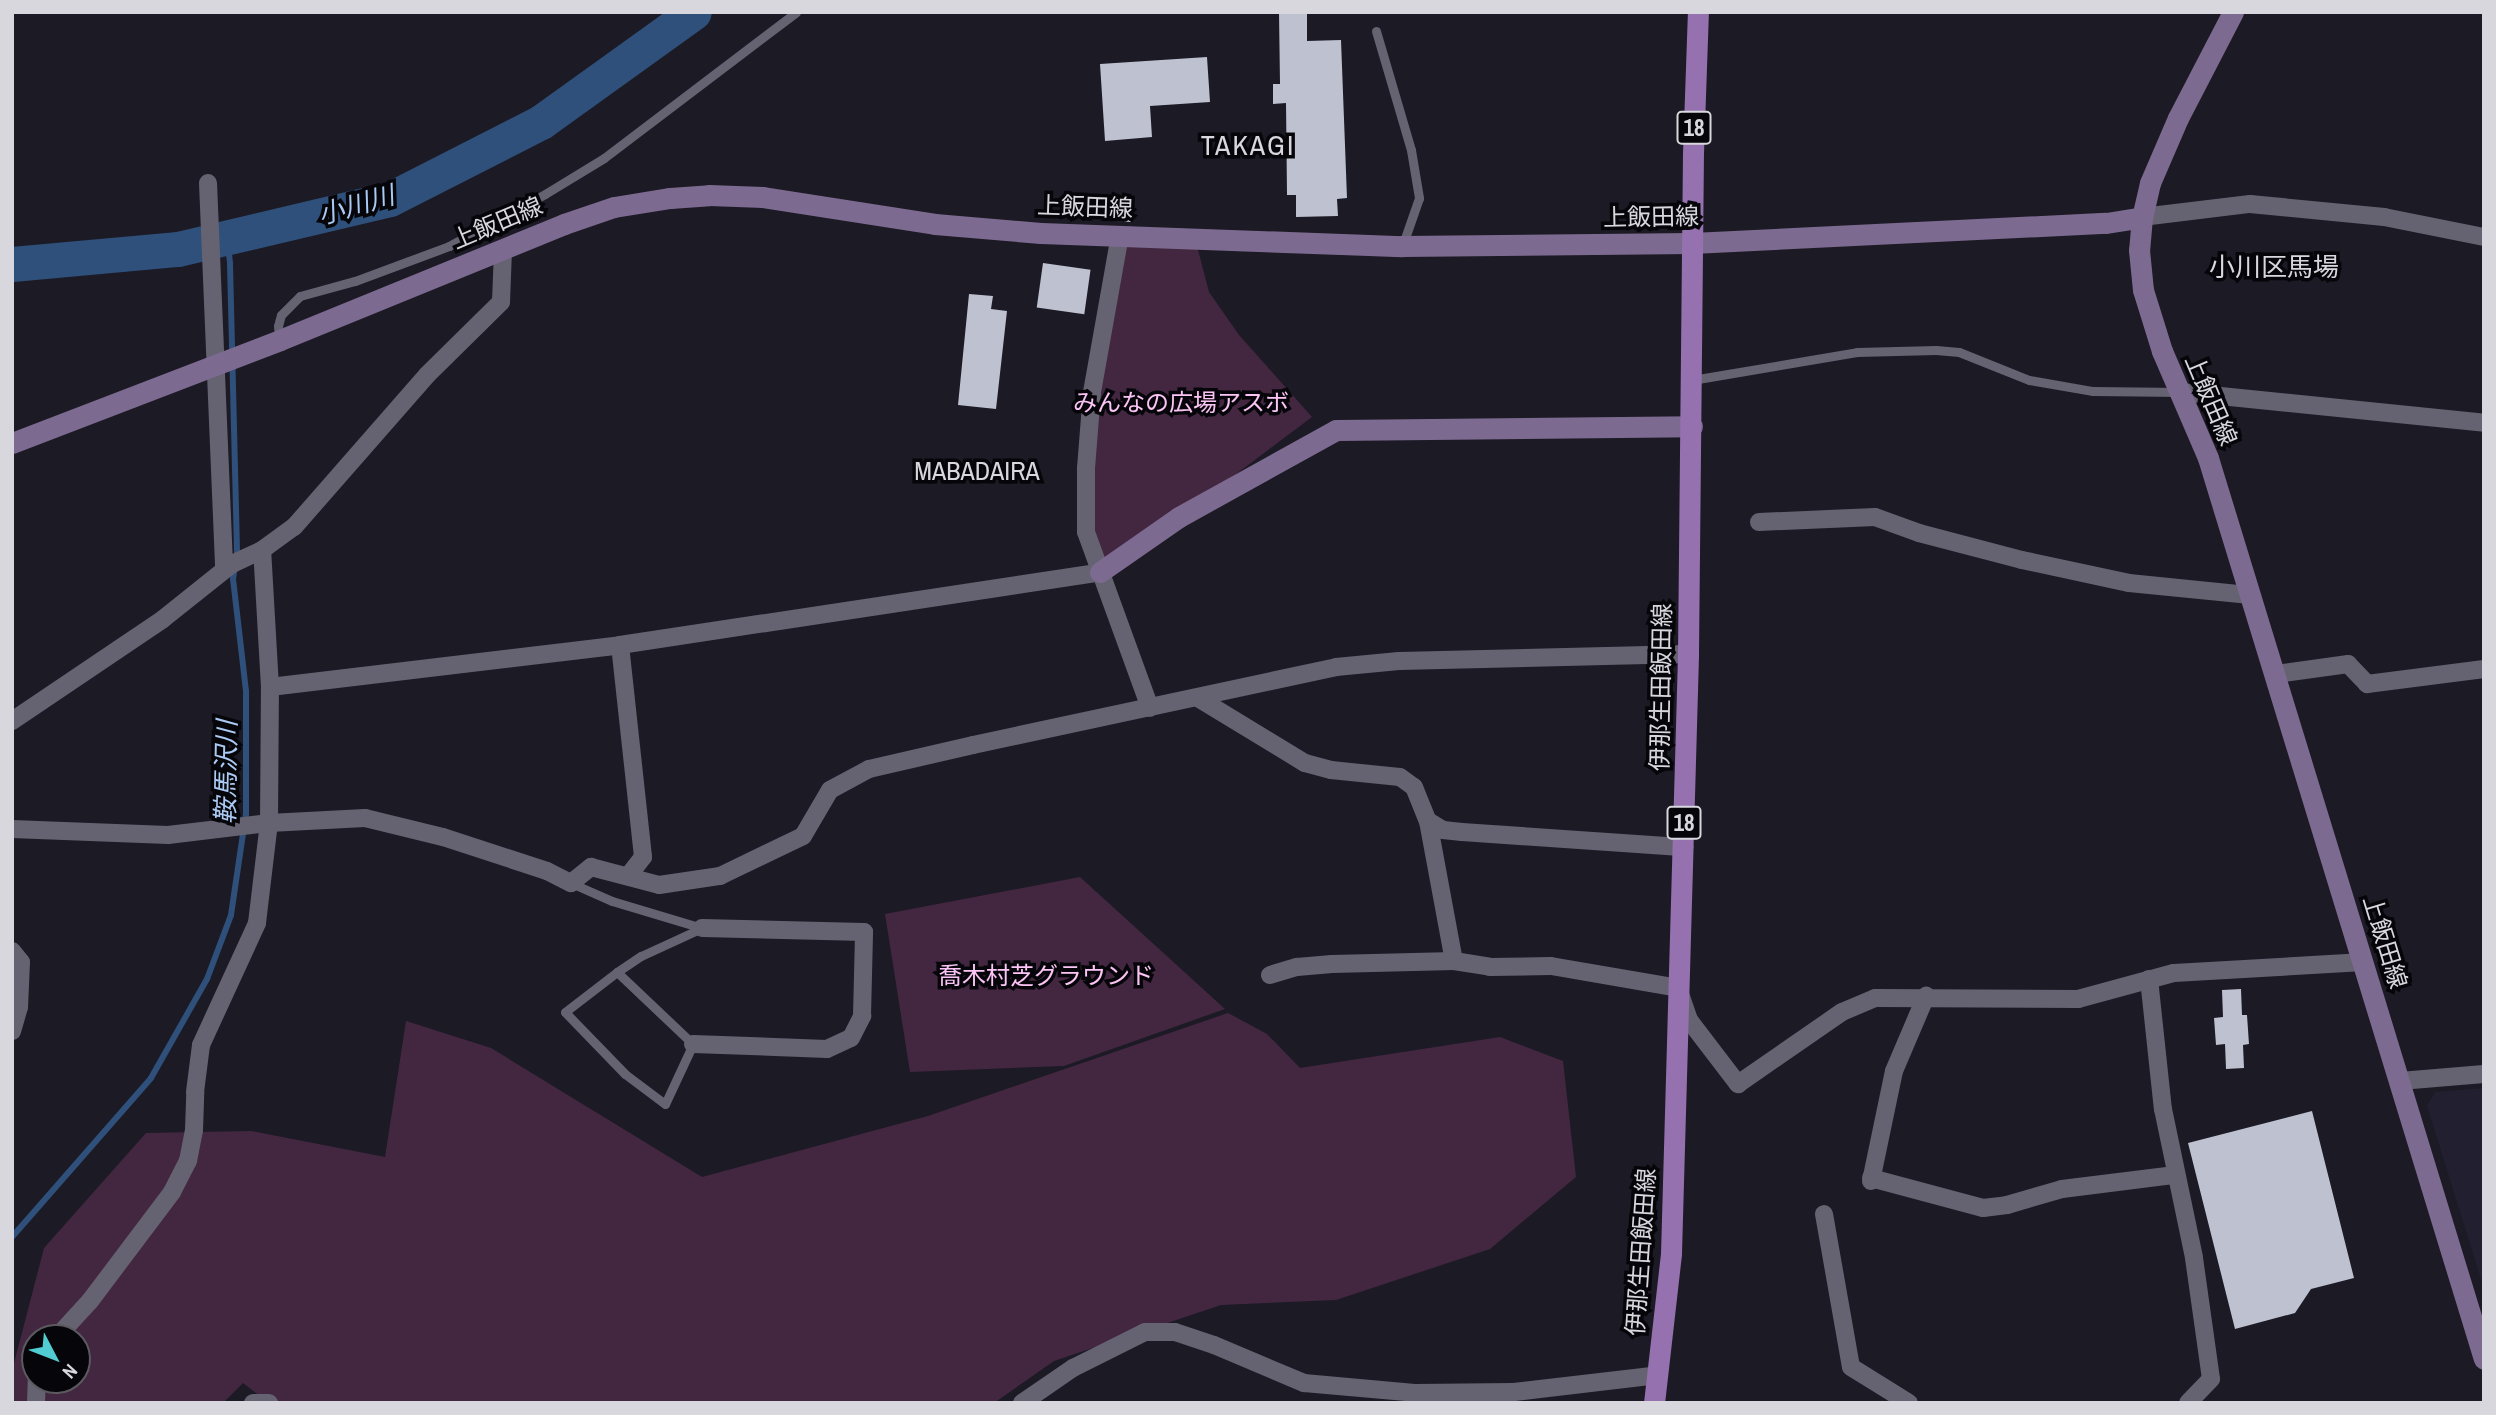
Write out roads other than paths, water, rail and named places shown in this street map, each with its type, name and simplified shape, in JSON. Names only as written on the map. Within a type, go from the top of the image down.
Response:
[{"type":"main road","name":"伊那生田飯田線","points":[[1654,1403],[1671,1252],[1684,848],[1692,426],[1692,243],[1698,12]]},
{"type":"main road","points":[[2142,217],[2162,152],[2233,12]]},
{"type":"main road","name":"上飯田線","points":[[12,443],[271,344],[614,207],[709,195],[763,197],[935,224],[1041,233],[1402,246],[1692,243],[2106,223],[2142,217],[2139,250],[2143,290],[2162,351],[2182,392],[2208,458],[2484,1359]]},
{"type":"main road","points":[[1100,572],[1179,517],[1336,430],[1692,426]]},
{"type":"street","points":[[209,189],[224,570]]},
{"type":"street","points":[[2142,217],[2250,204],[2384,217],[2484,237]]},
{"type":"street","points":[[1120,234],[1092,392],[1086,468],[1086,532],[1150,708]]},
{"type":"street","points":[[12,721],[163,619],[224,570],[262,550],[294,527],[427,375],[501,302],[503,250]]},
{"type":"street","points":[[2182,392],[2484,423]]},
{"type":"street","points":[[1759,523],[1875,517],[2022,560],[2129,583],[2250,595]]},
{"type":"street","points":[[69,1324],[90,1301],[172,1192],[188,1161],[194,1130],[201,1045],[257,923],[265,823],[270,687],[262,550]]},
{"type":"street","points":[[270,687],[620,645],[1100,572]]},
{"type":"street","points":[[620,645],[643,857],[629,875]]},
{"type":"street","points":[[12,829],[168,835],[265,823],[365,818],[443,837],[547,871],[571,883],[590,866],[659,885],[720,876],[803,836],[830,790],[869,769],[1336,667],[1399,661],[1688,654]]},
{"type":"street","points":[[2276,674],[2348,664],[2367,684],[2484,669]]},
{"type":"street","points":[[1198,698],[1305,764],[1331,770],[1400,777],[1414,787],[1428,821],[1454,961]]},
{"type":"street","points":[[1428,821],[1443,830],[1684,848]]},
{"type":"street","points":[[693,1044],[827,1049],[851,1038],[862,1016],[864,932],[702,928]]},
{"type":"street","points":[[12,951],[21,962],[19,1007],[13,1026]]},
{"type":"street","points":[[1270,975],[1297,967],[1332,964],[1454,961],[1490,967],[1551,966],[1678,988],[1689,1020],[1738,1084],[1860,1002],[1875,998],[1926,996],[2078,999],[2174,973],[2364,962]]},
{"type":"street","points":[[2149,979],[2163,1109],[2194,1258],[2211,1379],[2188,1403]]},
{"type":"street","points":[[1926,996],[1894,1071],[1871,1180],[1983,1208],[2007,1205],[2062,1189],[2175,1175]]},
{"type":"street","points":[[2400,1081],[2484,1074]]},
{"type":"street","points":[[1824,1214],[1851,1367],[1909,1403]]},
{"type":"street","points":[[1021,1403],[1073,1368],[1145,1332],[1175,1332],[1214,1345],[1304,1383],[1415,1393],[1514,1392],[1658,1375]]},
{"type":"street","points":[[253,1403],[269,1403]]},
{"type":"lane","points":[[271,344],[281,315],[300,296],[355,281],[449,246],[545,194],[604,158],[796,12]]},
{"type":"lane","points":[[1376,31],[1411,150],[1419,198],[1402,246]]},
{"type":"lane","points":[[1692,380],[1857,352],[1936,350],[1959,352],[2029,380],[2093,391],[2182,392]]},
{"type":"lane","points":[[571,883],[612,901],[702,928]]},
{"type":"lane","points":[[617,972],[693,1044],[665,1104],[625,1074],[565,1012],[617,972],[641,956],[702,928]]},
{"type":"waterway","name":"小川川","points":[[12,264],[178,249],[390,199],[541,122],[694,12]]},
{"type":"waterway","name":"鞍馬沢川","points":[[227,238],[230,264],[237,557]]},
{"type":"waterway","name":"鞍馬沢川","points":[[12,1237],[151,1078],[207,979],[231,915],[246,814],[246,691],[233,579],[235,567]]},
{"type":"district","name":"TAKAGI","points":[[1248,145]]},
{"type":"district","name":"小川区馬場","points":[[2274,267]]},
{"type":"district","name":"MABADAIRA","points":[[977,471]]},
{"type":"park label","name":"みんなの広場アスボ","points":[[1181,403]]},
{"type":"park label","name":"喬木村芝グラウンド","points":[[1046,976]]}]
